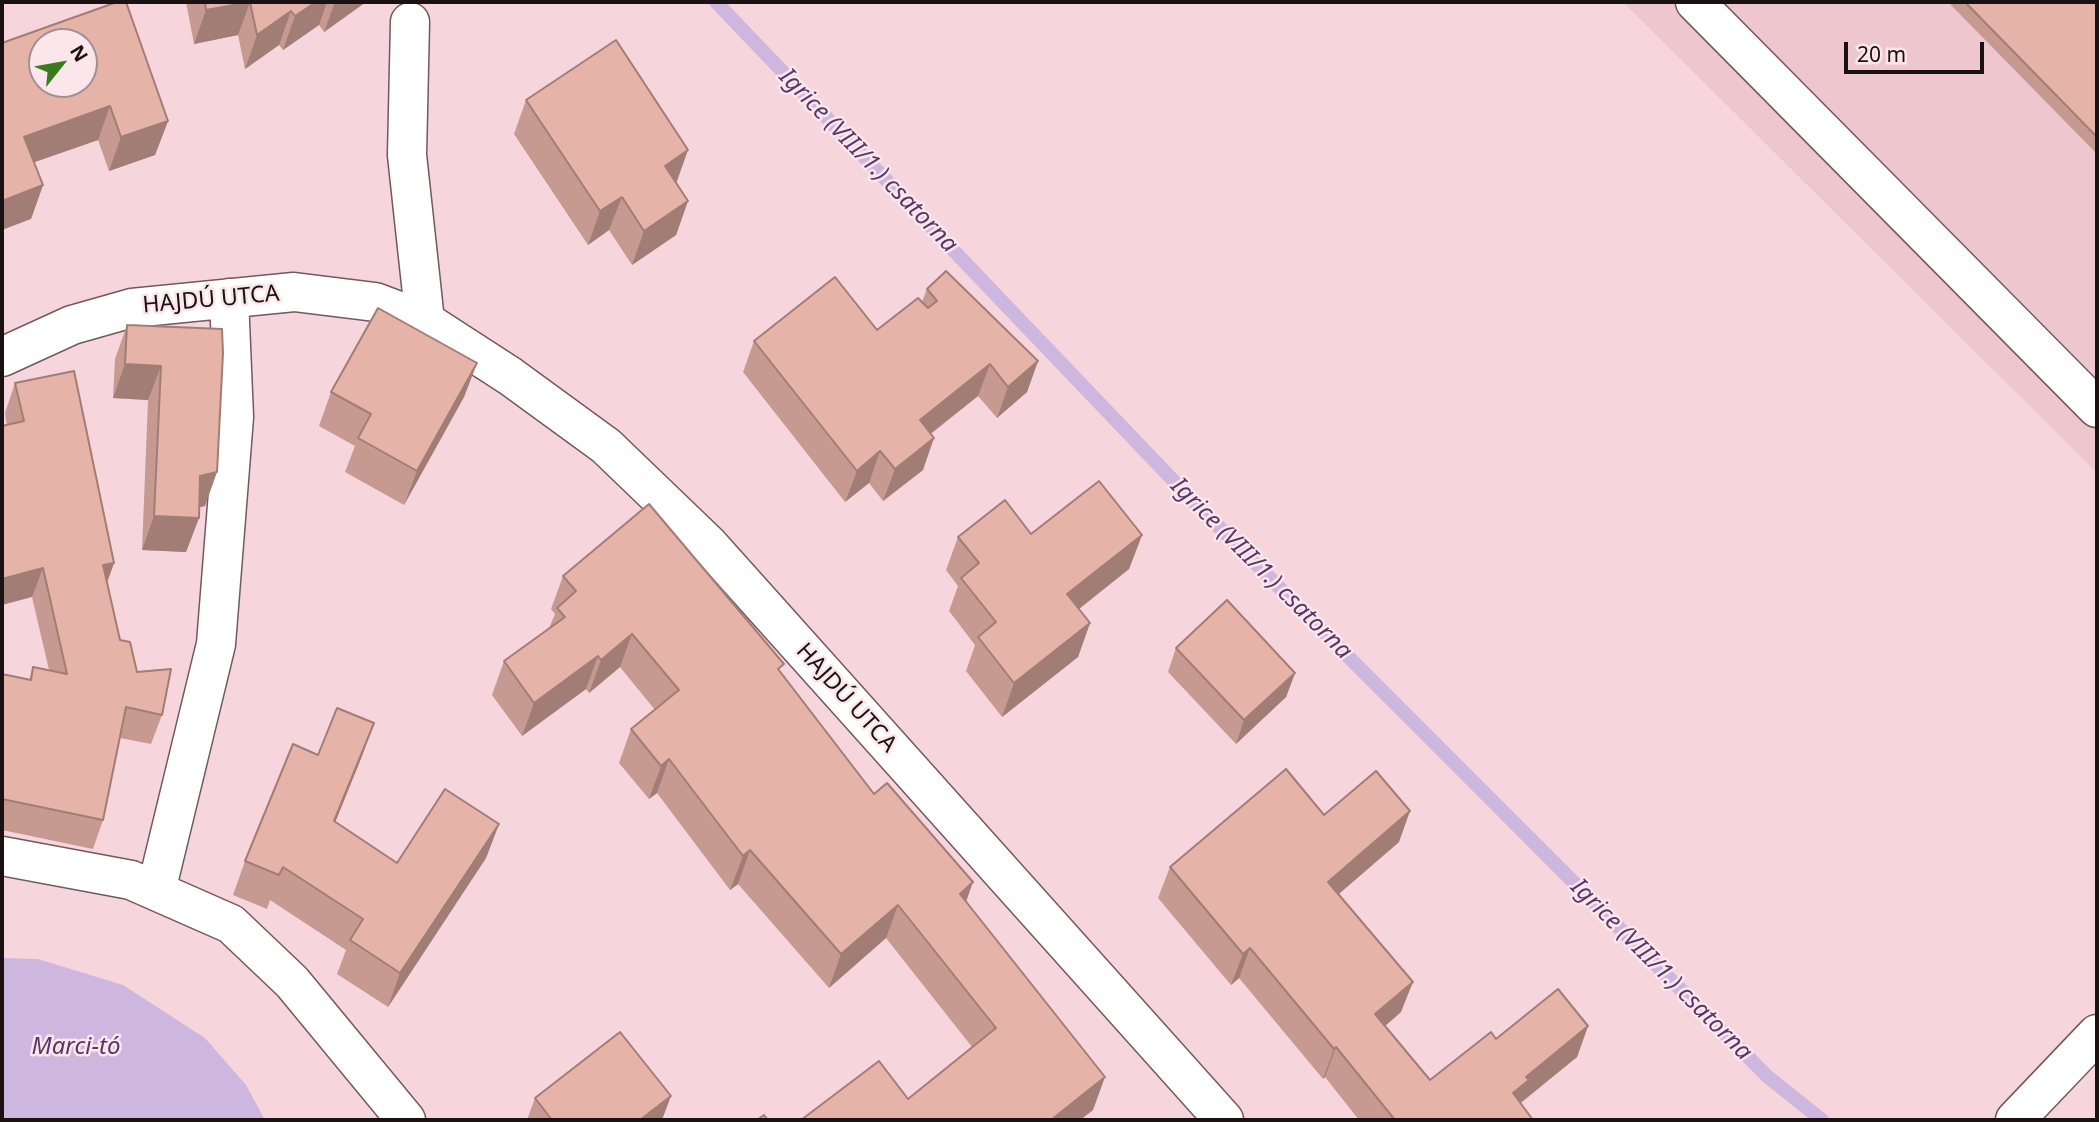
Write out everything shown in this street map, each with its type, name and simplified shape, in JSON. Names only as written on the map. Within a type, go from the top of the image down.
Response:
[{"type":"street","points":[[1695,2],[2097,408]]},
{"type":"street","points":[[410,22],[407,155],[425,321]]},
{"type":"street","name":"HAJDÚ UTCA","points":[[2,357],[72,324],[132,307],[294,292],[375,302],[425,321],[510,376],[606,446],[708,544],[1224,1120]]},
{"type":"street","points":[[156,891],[216,644],[234,417],[229,298]]},
{"type":"street","points":[[2,856],[131,880],[231,924],[292,982],[406,1120]]},
{"type":"street","points":[[2015,1120],[2097,1034]]},
{"type":"shaded area","points":[[1623,2],[2097,2],[2097,473]]},
{"type":"water","name":"Marci-tó","points":[[2,958],[38,959],[123,985],[205,1038],[246,1085],[265,1120],[2,1120]]},
{"type":"building","points":[[117,2],[126,2],[168,121],[121,137],[110,106],[24,137],[43,185],[2,201],[2,43],[28,34],[28,98],[98,98],[98,28],[44,28]]},
{"type":"building","points":[[205,2],[250,2],[206,10]]},
{"type":"building","points":[[250,2],[316,2],[295,16],[291,11],[257,35]]},
{"type":"building","points":[[1965,2],[2097,2],[2097,137]]},
{"type":"building","points":[[616,40],[688,150],[665,166],[688,201],[644,231],[622,197],[600,211],[526,100]]},
{"type":"building","points":[[946,271],[1038,361],[1008,387],[990,364],[920,420],[934,438],[895,469],[880,451],[857,471],[754,341],[835,277],[877,330],[918,298],[928,308],[937,301],[927,289]]},
{"type":"building","points":[[378,308],[477,363],[417,471],[358,438],[371,414],[331,392]]},
{"type":"building","points":[[127,325],[222,329],[217,472],[200,476],[199,518],[154,516],[161,366],[125,364]]},
{"type":"building","points":[[74,371],[114,563],[103,565],[120,640],[130,642],[137,672],[171,669],[162,715],[126,707],[103,820],[2,799],[2,674],[31,680],[33,667],[67,674],[43,568],[2,579],[2,426],[24,421],[15,383]]},
{"type":"building","points":[[1099,481],[1142,535],[1067,594],[1090,623],[1014,683],[978,637],[996,622],[961,578],[979,563],[958,537],[1005,500],[1031,534]]},
{"type":"building","points":[[649,504],[784,664],[778,669],[874,794],[887,783],[973,882],[960,894],[1105,1077],[1051,1120],[801,1120],[879,1061],[908,1099],[996,1028],[898,905],[841,954],[750,850],[743,856],[669,759],[661,766],[631,729],[679,690],[632,634],[601,660],[598,656],[534,703],[504,661],[565,617],[557,608],[576,591],[563,576]]},
{"type":"building","points":[[1227,600],[1295,673],[1244,720],[1176,648]]},
{"type":"building","points":[[337,708],[374,723],[334,821],[397,863],[445,789],[499,824],[400,973],[350,940],[363,919],[283,867],[279,875],[245,861],[293,744],[318,755]]},
{"type":"building","points":[[1286,769],[1324,815],[1376,771],[1410,811],[1328,882],[1413,982],[1375,1014],[1430,1080],[1491,1032],[1496,1039],[1558,989],[1588,1026],[1526,1077],[1529,1080],[1513,1093],[1533,1120],[1395,1120],[1250,948],[1243,954],[1170,867]]},
{"type":"building","points":[[620,1032],[671,1096],[640,1120],[552,1120],[535,1098]]},
{"type":"waterway","name":"Igrice (VIII/1.) csatorna","points":[[716,2],[1191,499],[1768,1077],[1822,1120]]}]
